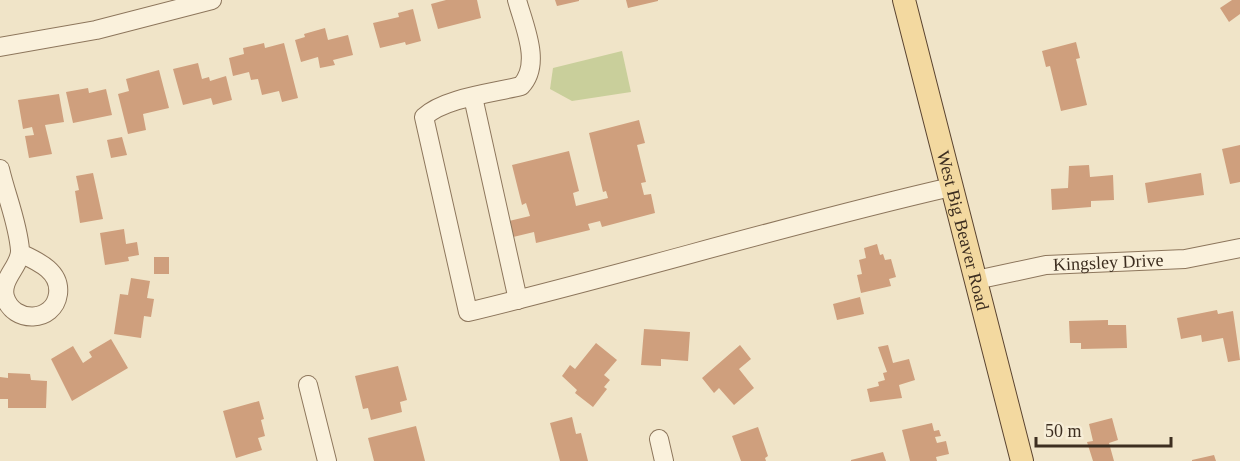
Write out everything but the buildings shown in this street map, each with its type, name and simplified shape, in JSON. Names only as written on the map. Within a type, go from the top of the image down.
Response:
[{"type":"main road","name":"West Big Beaver Road","points":[[904,0],[1022,461]]},
{"type":"street","points":[[0,47],[96,30],[212,0]]},
{"type":"street","points":[[517,0],[533,64],[529,77],[521,86],[432,109],[424,117],[468,312],[597,280],[742,238],[951,187]]},
{"type":"street","points":[[473,97],[518,300]]},
{"type":"street","points":[[0,169],[20,253]]},
{"type":"street","name":"Kingsley Drive","points":[[976,280],[1046,265],[1185,259],[1240,248]]},
{"type":"street","points":[[308,385],[327,461]]},
{"type":"street","points":[[659,439],[664,461]]},
{"type":"green space","points":[[622,51],[631,92],[572,101],[550,89],[553,68]]}]
